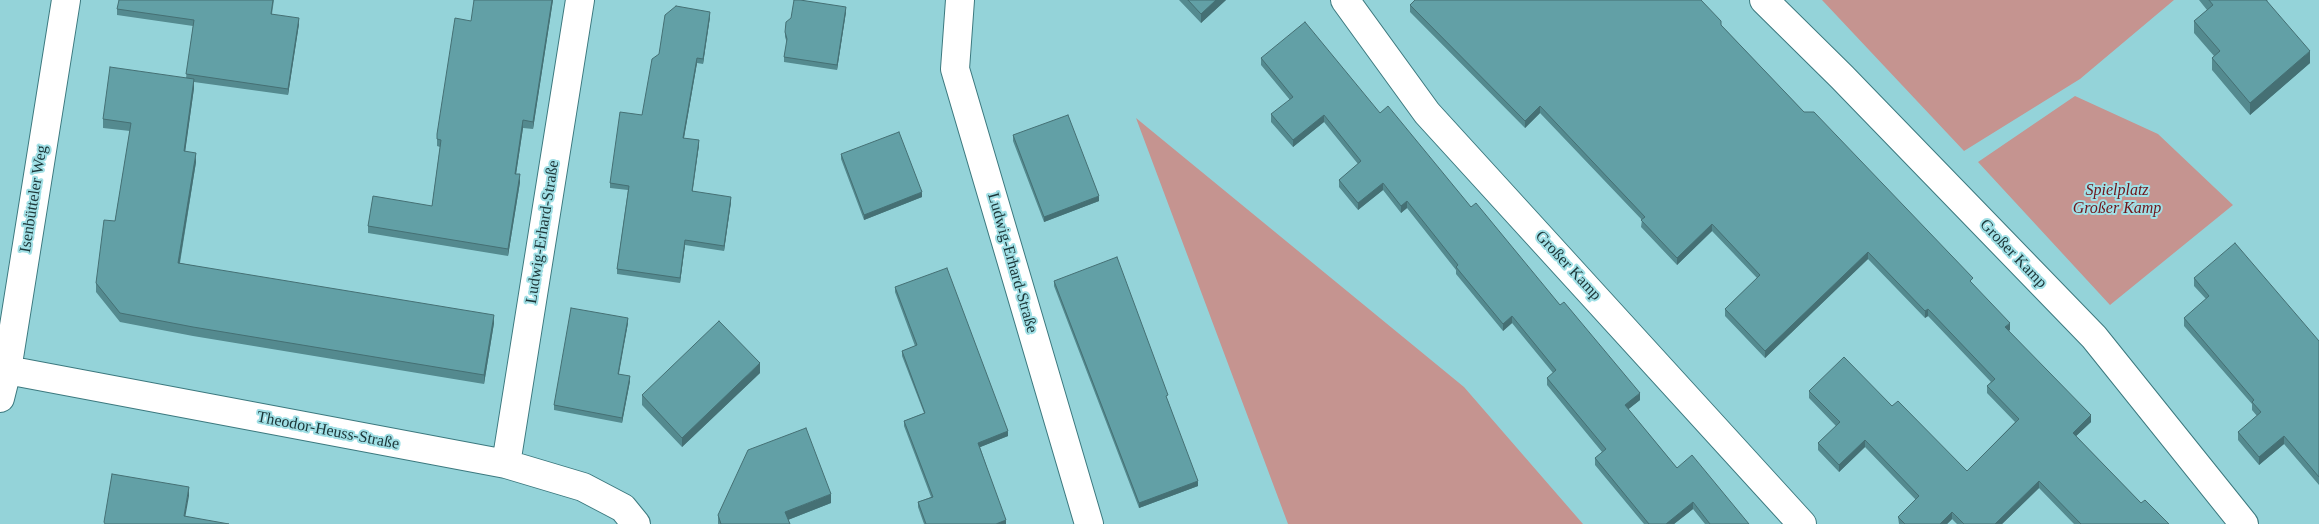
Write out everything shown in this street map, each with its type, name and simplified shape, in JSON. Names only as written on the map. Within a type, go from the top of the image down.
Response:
[{"type":"street","name":"Isenbütteler Weg","points":[[0,398],[7,370],[66,0]]},
{"type":"street","name":"Ludwig-Erhard-Straße","points":[[506,464],[580,0]]},
{"type":"street","name":"Ludwig-Erhard-Straße","points":[[960,0],[955,69],[1089,524]]},
{"type":"street","name":"Großer Kamp","points":[[1345,0],[1427,113],[1802,524]]},
{"type":"street","name":"Großer Kamp","points":[[1764,0],[1842,77],[2094,337],[2244,524]]},
{"type":"street","name":"Theodor-Heuss-Straße","points":[[7,370],[506,464],[582,487],[623,508],[636,524]]},
{"type":"green space","points":[[1822,0],[2174,0],[2080,79],[1964,151]]},
{"type":"green space","name":"Spielplatz Großer Kamp","points":[[2075,96],[2158,134],[2233,205],[2110,305],[1978,162]]},
{"type":"green space","points":[[1136,118],[1464,387],[1583,524],[1288,524]]},
{"type":"building","points":[[119,0],[273,0],[271,14],[299,18],[288,89],[186,74],[194,20],[117,9]]},
{"type":"building","points":[[474,0],[552,0],[533,122],[523,120],[515,174],[520,174],[508,249],[368,226],[373,196],[432,206],[441,140],[437,139],[437,134],[455,18],[471,21]]},
{"type":"building","points":[[794,0],[846,7],[837,65],[784,57],[787,39],[785,32],[786,22],[791,18]]},
{"type":"building","points":[[1188,0],[1216,0],[1201,14]]},
{"type":"building","points":[[1415,0],[1701,0],[1721,21],[1721,25],[1804,112],[1814,112],[1973,278],[1970,281],[2010,323],[2005,327],[2091,415],[2073,433],[2141,503],[2145,500],[2169,524],[2081,524],[2039,481],[1995,524],[1964,524],[1952,512],[1940,524],[1905,524],[1898,517],[1919,496],[1865,440],[1839,465],[1818,443],[1840,422],[1809,391],[1844,357],[1892,406],[1898,401],[1967,471],[2019,419],[1987,386],[1995,379],[1928,309],[1925,311],[1868,252],[1765,351],[1725,309],[1760,275],[1712,224],[1677,258],[1641,220],[1645,217],[1540,106],[1525,121],[1410,5]]},
{"type":"building","points":[[2209,0],[2266,0],[2310,51],[2250,103],[2212,58],[2220,51],[2194,21],[2213,5]]},
{"type":"building","points":[[676,6],[710,12],[703,59],[697,58],[683,138],[699,140],[692,191],[731,197],[724,246],[685,240],[680,278],[617,269],[629,186],[610,183],[620,112],[642,115],[652,59],[659,54],[665,15]]},
{"type":"building","points":[[1305,22],[1380,113],[1388,106],[1471,207],[1476,203],[1560,305],[1564,302],[1640,393],[1625,405],[1677,468],[1692,455],[1749,524],[1710,524],[1693,502],[1666,524],[1649,524],[1595,458],[1606,449],[1547,378],[1556,370],[1512,316],[1503,324],[1456,267],[1458,265],[1407,201],[1401,206],[1383,183],[1358,203],[1339,180],[1361,161],[1324,115],[1293,140],[1271,114],[1293,97],[1261,58]]},
{"type":"building","points":[[110,67],[194,79],[184,151],[196,153],[178,263],[494,315],[484,375],[193,327],[120,313],[96,283],[104,220],[115,221],[131,123],[103,119]]},
{"type":"building","points":[[1068,115],[1099,196],[1044,217],[1013,135]]},
{"type":"building","points":[[899,132],[922,192],[864,215],[841,154]]},
{"type":"building","points":[[2235,243],[2319,341],[2319,477],[2284,436],[2259,457],[2238,432],[2261,412],[2252,402],[2254,400],[2184,318],[2209,296],[2194,278]]},
{"type":"building","points":[[1117,257],[1198,481],[1139,503],[1054,281]]},
{"type":"building","points":[[947,268],[1008,431],[978,443],[1006,520],[996,524],[926,524],[918,502],[933,497],[904,421],[925,413],[902,351],[917,345],[895,287]]},
{"type":"building","points":[[571,308],[628,318],[618,374],[630,376],[622,418],[554,405]]},
{"type":"building","points":[[719,321],[760,363],[682,438],[642,395]]},
{"type":"building","points":[[806,428],[831,494],[785,512],[790,524],[721,524],[718,515],[748,450]]},
{"type":"building","points":[[112,474],[189,487],[184,516],[229,524],[105,524]]}]
